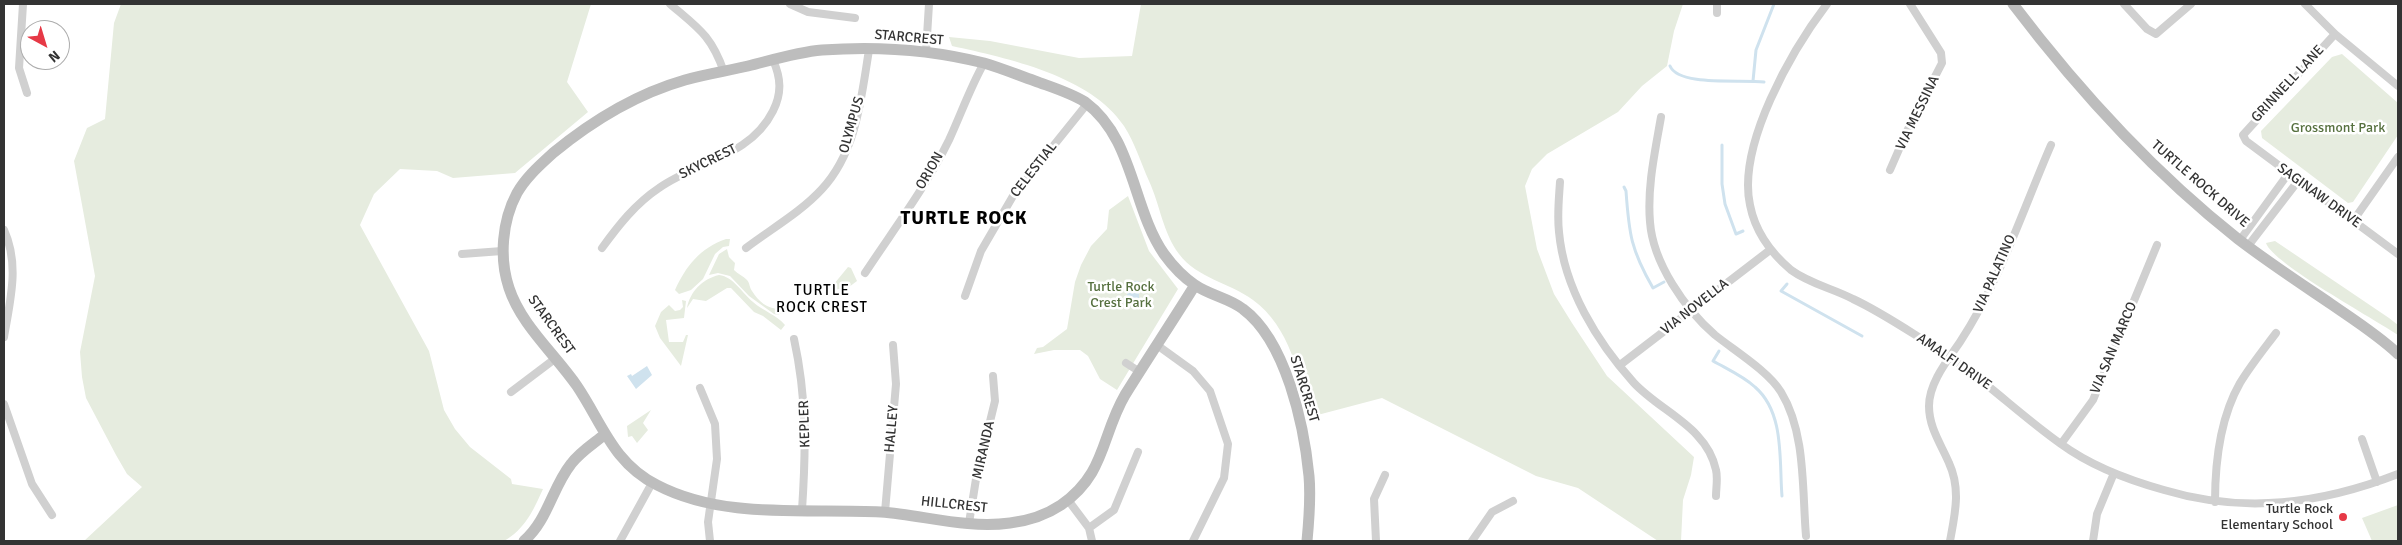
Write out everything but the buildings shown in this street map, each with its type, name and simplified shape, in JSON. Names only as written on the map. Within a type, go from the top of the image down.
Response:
[{"type":"street","points":[[23,4],[19,68],[27,93]]},
{"type":"street","points":[[670,4],[709,39],[716,50],[724,72]]},
{"type":"street","points":[[790,4],[808,12],[856,18]]},
{"type":"street","points":[[926,52],[929,4]]},
{"type":"street","points":[[1717,4],[1717,13]]},
{"type":"street","name":"AMALFI DRIVE","points":[[1827,4],[1810,26],[1780,79],[1750,161],[1747,184],[1750,206],[1762,238],[1770,250],[1801,277],[1851,298],[1950,356],[1982,379],[2061,444],[2114,473],[2164,491],[2215,502],[2285,503],[2332,496],[2398,474]]},
{"type":"street","name":"VIA MESSINA","points":[[1890,170],[1907,131],[1942,62],[1942,53],[1910,4]]},
{"type":"street","name":"TURTLE ROCK DRIVE","points":[[2014,4],[2058,63],[2146,158],[2244,243],[2363,326],[2398,354]]},
{"type":"street","points":[[2124,4],[2147,30],[2156,34],[2191,4]]},
{"type":"street","points":[[2305,4],[2335,34],[2398,86]]},
{"type":"street","name":"GRINNELL LANE","points":[[2243,135],[2335,34]]},
{"type":"street","name":"STARCREST","points":[[604,435],[579,389],[520,311],[508,286],[502,251],[508,219],[516,195],[534,170],[572,138],[606,114],[643,96],[683,81],[819,50],[926,52],[984,63],[1049,86],[1087,104],[1105,124],[1121,148],[1161,250],[1195,286],[1243,309],[1268,335],[1286,369],[1303,440],[1309,477],[1307,541]]},
{"type":"street","name":"OLYMPUS","points":[[746,248],[821,191],[835,173],[849,148],[869,50]]},
{"type":"street","name":"SKYCREST","points":[[602,248],[638,204],[660,187],[683,173],[730,154],[752,139],[777,103],[780,76],[773,60]]},
{"type":"street","name":"ORION","points":[[866,273],[934,166],[984,63]]},
{"type":"street","name":"CELESTIAL","points":[[965,296],[981,251],[1013,196],[1087,104]]},
{"type":"street","points":[[1660,117],[1651,173],[1650,224],[1661,262],[1672,284],[1710,331],[1764,374],[1780,390],[1797,435],[1806,536]]},
{"type":"street","name":"SAGINAW DRIVE","points":[[2243,135],[2246,141],[2288,174],[2398,254]]},
{"type":"street","name":"VIA PALATINO","points":[[1950,541],[1957,506],[1956,484],[1950,464],[1931,424],[1929,406],[1932,388],[1950,356],[1978,314],[2000,270],[2051,145]]},
{"type":"street","points":[[2353,221],[2398,156]]},
{"type":"street","points":[[2244,243],[2288,174]]},
{"type":"street","points":[[2244,243],[2298,181]]},
{"type":"street","points":[[1560,182],[1559,232],[1565,263],[1573,287],[1592,327],[1620,366],[1654,402],[1694,430],[1709,452],[1716,470],[1716,496]]},
{"type":"street","points":[[4,230],[12,260],[14,280],[4,337]]},
{"type":"street","name":"VIA SAN MARCO","points":[[2061,444],[2093,400],[2157,245]]},
{"type":"street","name":"VIA NOVELLA","points":[[1620,366],[1770,250]]},
{"type":"street","points":[[462,254],[502,251]]},
{"type":"street","name":"HILLCREST","points":[[604,435],[634,470],[652,483],[710,504],[802,510],[886,512],[969,523],[1012,523],[1052,511],[1081,488],[1092,473],[1109,437],[1121,402],[1195,286]]},
{"type":"street","points":[[2215,502],[2215,481],[2221,436],[2230,405],[2240,383],[2276,333]]},
{"type":"street","name":"KEPLER","points":[[794,339],[801,370],[805,406],[806,442],[802,510]]},
{"type":"street","name":"HALLEY","points":[[886,512],[896,384],[894,345]]},
{"type":"street","points":[[1157,345],[1193,371],[1210,391],[1228,444],[1224,478],[1193,541]]},
{"type":"street","points":[[511,392],[556,358]]},
{"type":"street","points":[[1126,363],[1140,372]]},
{"type":"street","name":"MIRANDA","points":[[969,523],[976,479],[995,401],[994,376]]},
{"type":"street","points":[[700,388],[715,424],[717,459],[708,522],[710,541]]},
{"type":"street","points":[[4,404],[32,484],[52,516]]},
{"type":"street","points":[[524,541],[542,520],[571,464],[604,435]]},
{"type":"street","points":[[2362,439],[2377,482]]},
{"type":"street","points":[[1089,528],[1114,510],[1138,452]]},
{"type":"street","points":[[2093,541],[2097,514],[2114,473]]},
{"type":"street","points":[[1376,541],[1374,499],[1385,475]]},
{"type":"street","points":[[620,541],[652,483]]},
{"type":"street","points":[[1068,500],[1089,528],[1092,541]]},
{"type":"street","points":[[1472,541],[1492,512],[1513,500]]},
{"type":"green space","points":[[121,4],[591,4],[567,82],[588,112],[515,173],[453,178],[437,171],[400,169],[374,194],[360,225],[429,351],[444,410],[455,429],[470,447],[511,479],[512,484],[543,489],[528,519],[518,531],[504,541],[84,541],[142,487],[127,474],[86,398],[80,352],[95,276],[74,161],[87,128],[105,119],[114,23]]},
{"type":"green space","points":[[1141,4],[1683,4],[1674,31],[1667,66],[1642,86],[1618,112],[1547,154],[1532,169],[1525,186],[1537,249],[1554,294],[1572,323],[1607,376],[1694,457],[1691,475],[1683,500],[1681,541],[1658,541],[1578,488],[1536,476],[1382,398],[1310,417],[1297,369],[1276,324],[1266,311],[1253,300],[1204,275],[1179,254],[1165,228],[1153,190],[1131,139],[1124,126],[1109,109],[1091,94],[1070,82],[1022,63],[952,46],[949,37],[990,41],[1079,58],[1132,56]]},
{"type":"green space","name":"Grossmont Park","points":[[2342,54],[2398,103],[2398,135],[2353,202],[2348,203],[2262,138],[2261,131],[2332,57]]},
{"type":"green space","name":"Turtle Rock Crest Park","points":[[1128,196],[1149,251],[1178,289],[1117,390],[1100,379],[1088,356],[1080,350],[1054,350],[1034,354],[1037,348],[1043,347],[1067,329],[1075,282],[1081,265],[1091,246],[1107,229],[1109,210]]},
{"type":"green space","points":[[730,239],[729,246],[723,247],[715,254],[703,279],[691,290],[679,294],[675,290],[689,266],[709,247]]},
{"type":"green space","points":[[2275,241],[2389,318],[2398,325],[2398,335],[2286,264],[2272,252],[2266,243]]},
{"type":"green space","points":[[727,249],[729,257],[735,263],[734,270],[749,282],[751,290],[760,301],[769,307],[780,309],[792,305],[797,306],[778,315],[774,314],[749,296],[730,276],[718,273],[709,275],[719,254]]},
{"type":"green space","points":[[848,267],[851,268],[857,281],[849,287],[834,290],[834,284]]},
{"type":"green space","points":[[719,275],[729,279],[753,302],[782,322],[785,325],[781,330],[763,316],[754,312],[731,288],[727,288],[706,301],[693,299],[687,308],[691,297],[698,287],[707,280]]},
{"type":"green space","points":[[682,300],[686,301],[684,318],[666,320],[669,342],[683,342],[686,335],[688,335],[681,366],[660,338],[655,326],[661,312],[669,305],[675,311],[680,310],[683,307]]},
{"type":"green space","points":[[651,410],[643,423],[648,430],[637,443],[632,436],[628,437],[627,426]]},
{"type":"green space","points":[[2398,505],[2398,541],[2372,541],[2362,518]]},
{"type":"water","points":[[1128,281],[1139,281],[1139,303],[1124,302],[1124,297],[1127,297]]},
{"type":"water","points":[[647,366],[652,375],[636,389],[627,376],[631,374],[632,376]]},
{"type":"waterway","points":[[1753,81],[1756,50],[1774,4]]},
{"type":"waterway","points":[[1670,66],[1676,73],[1698,80],[1764,82]]},
{"type":"waterway","points":[[1722,145],[1722,184],[1725,204],[1736,234],[1743,231]]},
{"type":"waterway","points":[[1624,187],[1632,241],[1640,263],[1653,288],[1664,282]]},
{"type":"waterway","points":[[1787,284],[1781,291],[1862,336]]},
{"type":"waterway","points":[[1719,351],[1713,361],[1755,387],[1765,398],[1771,410],[1779,438],[1782,496]]},
{"type":"place","name":"Turtle Rock Elementary School","points":[[2343,517]]},
{"type":"district","name":"TURTLE ROCK","points":[[964,219]]},
{"type":"district","name":"TURTLE ROCK CREST","points":[[822,300]]}]
